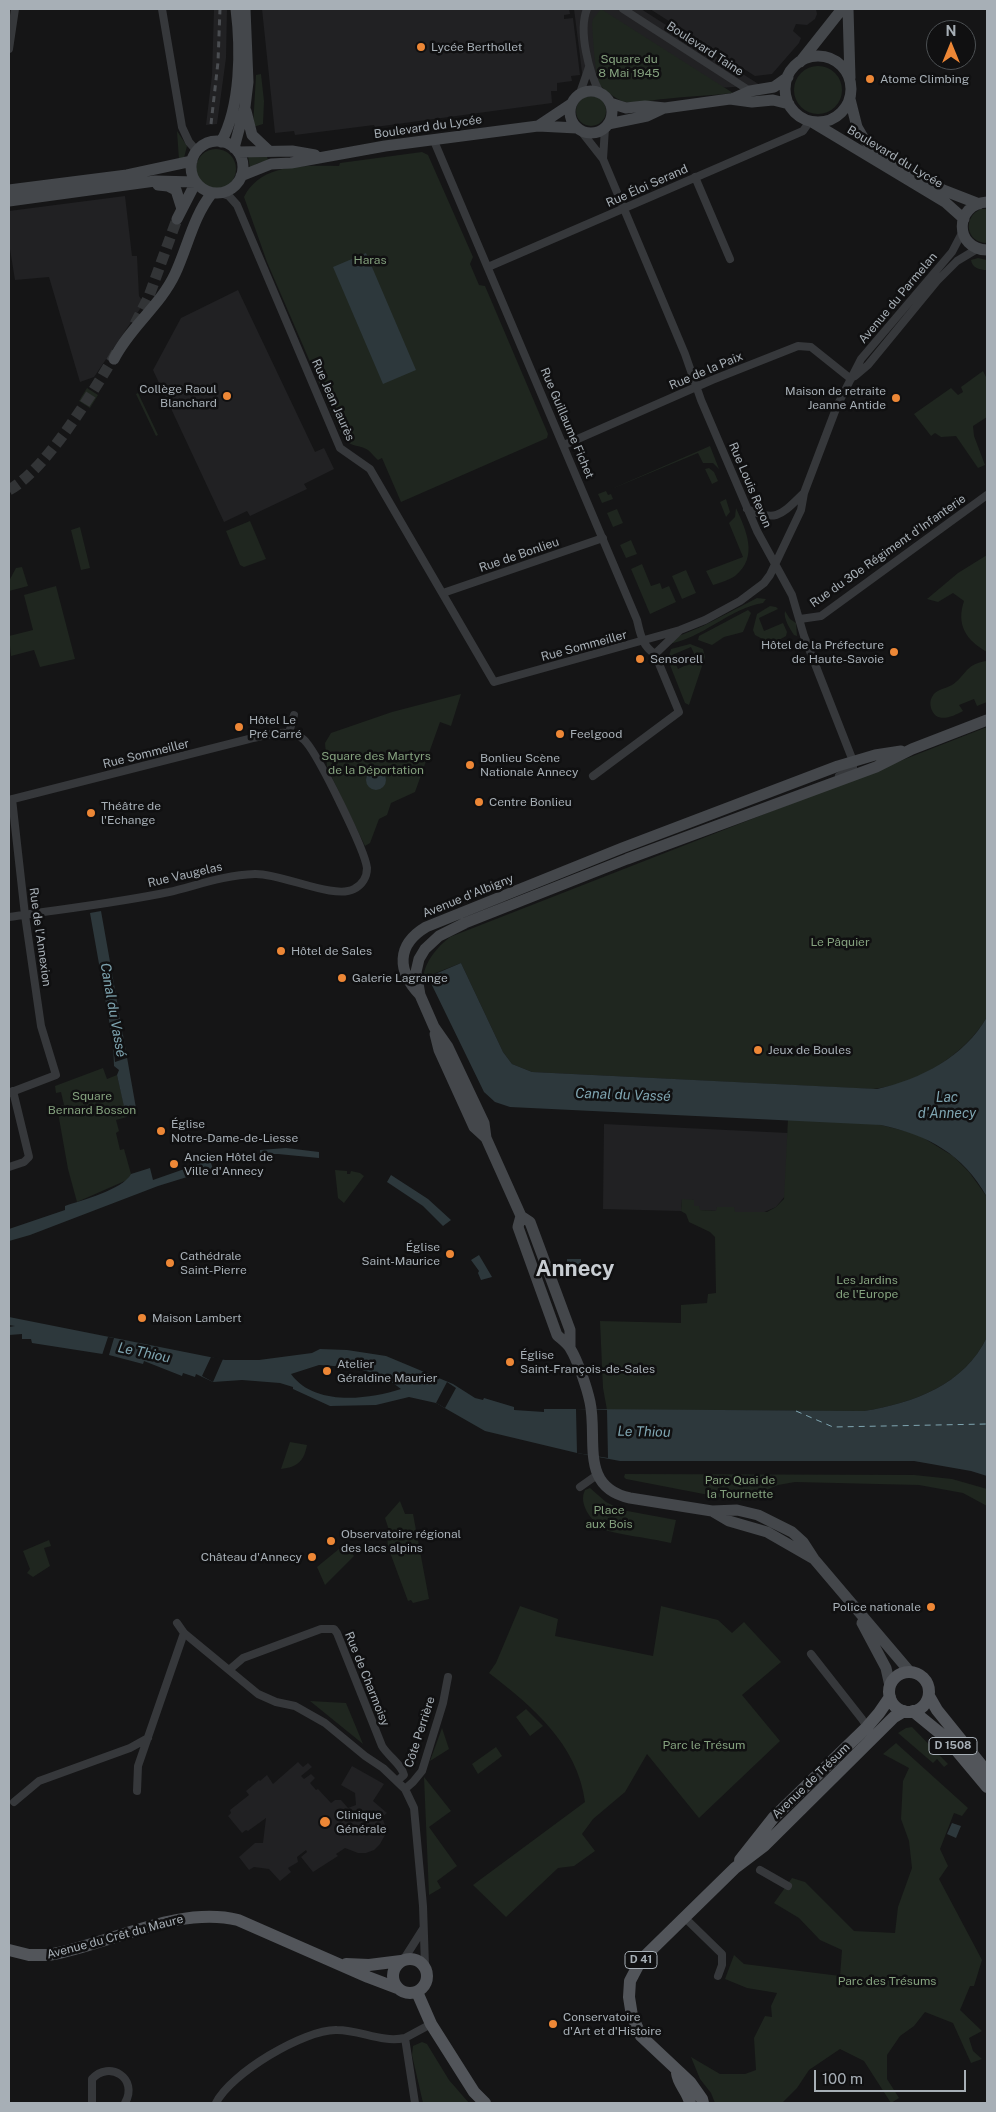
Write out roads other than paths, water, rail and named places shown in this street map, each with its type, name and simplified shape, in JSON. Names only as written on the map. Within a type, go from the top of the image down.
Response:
[{"type":"main road","points":[[220,142],[229,122],[236,85],[238,46],[236,9]]},
{"type":"main road","points":[[236,150],[245,107],[249,70],[245,9]]},
{"type":"main road","points":[[665,108],[647,116],[606,126],[591,133],[579,129],[570,114],[571,104],[580,93],[588,91],[600,93],[610,103],[626,108],[645,106],[665,108],[730,99],[750,91],[774,87],[788,77],[842,9]]},
{"type":"main road","points":[[788,77],[786,88],[789,104],[800,116],[810,121],[822,122],[834,118],[844,110],[850,99],[848,9]]},
{"type":"main road","points":[[799,63],[815,57],[827,58],[842,67],[850,82]]},
{"type":"main road","points":[[730,99],[752,102],[773,100],[789,104]]},
{"type":"main road","name":"Boulevard du Lycée","points":[[850,99],[857,127],[864,139],[876,150],[943,190],[983,203]]},
{"type":"main road","points":[[606,126],[611,116],[610,103]]},
{"type":"main road","name":"Boulevard du Lycée","points":[[538,126],[571,104]]},
{"type":"main road","points":[[245,107],[252,135],[269,151]]},
{"type":"main road","name":"Boulevard du Lycée","points":[[810,121],[945,202],[964,219]]},
{"type":"main road","name":"Boulevard du Lycée","points":[[241,176],[271,164],[291,163],[321,156],[434,140],[538,126],[579,129]]},
{"type":"main road","points":[[114,359],[120,347],[157,302],[175,274],[198,213],[216,193],[237,184],[241,176],[242,160],[236,150],[220,142],[208,143],[195,156],[191,168],[196,182],[203,189],[216,193]]},
{"type":"main road","name":"Boulevard du Lycée","points":[[236,150],[292,150],[321,156]]},
{"type":"main road","points":[[9,190],[127,175],[195,156]]},
{"type":"main road","points":[[9,201],[163,180],[196,182]]},
{"type":"main road","points":[[137,184],[172,188],[179,196],[180,214],[196,182]]},
{"type":"main road","points":[[982,250],[968,242],[963,232],[964,219],[970,209],[983,203]]},
{"type":"main road","name":"Avenue d'Albigny","points":[[420,995],[416,972],[419,959],[433,941],[446,931],[627,859],[876,767],[912,748],[987,720]]},
{"type":"main road","name":"Avenue d'Albigny","points":[[420,995],[405,976],[404,956],[409,942],[426,927],[623,848],[853,761],[912,748]]},
{"type":"main road","points":[[420,995],[434,1027],[438,1050],[474,1127],[486,1138],[521,1216],[518,1227],[557,1335],[570,1348],[578,1365],[591,1409],[593,1456],[597,1475],[606,1487],[622,1496],[712,1511],[730,1521],[767,1532],[814,1559],[910,1672],[920,1675],[924,1679],[928,1687],[929,1696],[923,1706],[909,1711],[895,1706],[886,1668],[854,1608]]},
{"type":"main road","points":[[890,1691],[898,1676],[910,1672]]},
{"type":"main road","name":"Avenue de Trésum","points":[[735,1868],[774,1817],[879,1713],[890,1691]]},
{"type":"main road","name":"D 1508","points":[[929,1696],[937,1710],[987,1772]]},
{"type":"main road","name":"Avenue de Trésum","points":[[703,2103],[690,2082],[641,2036],[632,2016],[629,1997],[630,1981],[641,1960],[735,1868],[764,1846],[894,1717],[909,1711]]},
{"type":"main road","name":"D 1508","points":[[909,1711],[946,1738],[987,1787]]},
{"type":"main road","name":"Avenue du Crêt du Maure","points":[[9,1950],[29,1956],[48,1956],[182,1919],[215,1916],[238,1920],[397,1988]]},
{"type":"main road","points":[[415,1959],[425,1966],[427,1972],[426,1984],[417,1992],[410,1993],[397,1988],[392,1978],[394,1968],[402,1960],[415,1959]]},
{"type":"main road","name":"Avenue du Crêt du Maure","points":[[333,1962],[356,1966],[402,1960]]},
{"type":"main road","points":[[417,1992],[430,2024],[474,2092],[485,2103]]},
{"type":"main road","points":[[677,2070],[677,2079],[689,2095],[690,2103]]},
{"type":"street","points":[[9,49],[15,9]]},
{"type":"street","points":[[162,9],[182,127],[195,156]]},
{"type":"street","points":[[587,9],[584,23],[589,67],[600,93]]},
{"type":"street","name":"Boulevard Taine","points":[[623,9],[750,91]]},
{"type":"street","points":[[580,93],[589,67]]},
{"type":"street","name":"Rue Éloi Serand","points":[[488,267],[803,131],[810,121]]},
{"type":"street","name":"Rue Louis Revon","points":[[602,159],[606,126]]},
{"type":"street","name":"Rue Louis Revon","points":[[579,129],[602,159],[685,354],[747,508],[792,595],[804,636],[853,761]]},
{"type":"street","name":"Rue Guillaume Fichet","points":[[434,140],[603,538],[637,620],[643,641],[648,650],[655,654],[679,712],[593,776]]},
{"type":"street","points":[[695,177],[730,259]]},
{"type":"street","name":"Rue Jean Jaurès","points":[[216,193],[229,196],[239,210],[340,448],[370,469],[494,682]]},
{"type":"street","name":"Avenue du Parmelan","points":[[775,565],[801,510],[804,493],[837,406],[861,359],[952,252],[963,232]]},
{"type":"street","name":"Avenue du Parmelan","points":[[852,379],[868,365],[948,270],[960,259],[982,250]]},
{"type":"street","name":"Rue de la Paix","points":[[564,445],[774,354],[798,346],[811,347],[852,379]]},
{"type":"street","name":"Avenue du Parmelan","points":[[747,508],[761,515],[776,516],[786,510],[804,493]]},
{"type":"street","name":"Rue du 30e Régiment d'Infanterie","points":[[800,619],[821,616],[987,495]]},
{"type":"street","name":"Rue de Bonlieu","points":[[443,594],[603,538]]},
{"type":"street","name":"Avenue du Parmelan","points":[[782,549],[783,576]]},
{"type":"street","name":"Rue Sommeiller","points":[[494,682],[643,641],[705,620],[740,601],[764,583],[775,565]]},
{"type":"street","name":"Rue Sommeiller","points":[[655,654],[680,630]]},
{"type":"street","points":[[289,732],[294,715]]},
{"type":"street","name":"Rue Sommeiller","points":[[11,800],[249,739],[289,732]]},
{"type":"street","name":"Rue Vaugelas","points":[[9,917],[169,892],[244,874],[268,874],[334,892],[346,892],[355,889],[363,882],[367,868],[359,846],[321,766],[307,744],[299,736],[289,732]]},
{"type":"street","points":[[804,793],[851,770],[854,766],[853,761]]},
{"type":"street","name":"Rue de l'Annexion","points":[[11,800],[41,1026],[56,1075],[11,1092]]},
{"type":"street","points":[[9,1167],[24,1162],[29,1157],[11,1092]]},
{"type":"street","points":[[580,1487],[597,1475]]},
{"type":"street","points":[[177,1622],[184,1632],[258,1694],[276,1702],[295,1706],[325,1723],[397,1781],[404,1789],[414,1808],[423,1906],[425,1966]]},
{"type":"street","name":"Rue de Charmoisy","points":[[229,1670],[243,1658],[321,1629],[334,1630],[382,1746],[388,1756],[403,1770],[404,1775],[397,1781]]},
{"type":"street","points":[[137,1791],[137,1771],[184,1632]]},
{"type":"street","points":[[811,1654],[867,1726],[865,1738],[858,1752]]},
{"type":"street","name":"Côte Perrière","points":[[404,1789],[414,1782],[422,1771],[443,1703],[448,1677]]},
{"type":"street","points":[[14,1802],[39,1781],[130,1748],[148,1738]]},
{"type":"street","points":[[760,1870],[788,1886]]},
{"type":"street","points":[[684,1918],[722,1954],[722,1965],[718,1976]]},
{"type":"street","points":[[402,1960],[423,1929]]},
{"type":"street","points":[[216,2103],[230,2083],[260,2062],[308,2035],[335,2029],[393,2040],[405,2038],[430,2024]]},
{"type":"street","points":[[405,2038],[415,2103]]},
{"type":"street","points":[[92,2103],[92,2079],[99,2073],[110,2072],[119,2073],[127,2080],[129,2086],[125,2103]]},
{"type":"water","points":[[366,253],[416,370],[383,384],[333,267]]},
{"type":"water","points":[[376,770],[383,773],[386,780],[383,787],[376,790],[369,787],[366,780],[369,773]]},
{"type":"water","name":"Canal du Vassé","points":[[101,911],[136,1108],[125,1111],[117,1075],[119,1070],[114,1066],[113,1043],[90,913]]},
{"type":"water","name":"Lac d'Annecy","points":[[461,963],[503,1052],[512,1064],[532,1072],[877,1089],[910,1079],[954,1055],[966,1044],[987,1017],[987,1197],[967,1169],[943,1149],[914,1134],[881,1125],[510,1107],[495,1102],[484,1092],[428,977]]},
{"type":"water","points":[[286,1148],[319,1152],[319,1158],[260,1154],[260,1150]]},
{"type":"water","points":[[210,1160],[213,1169],[158,1186],[30,1235],[9,1241],[9,1229],[65,1210],[65,1206],[111,1190],[126,1180],[131,1174],[150,1168],[153,1180]]},
{"type":"water","points":[[391,1175],[428,1199],[451,1220],[443,1226],[423,1206],[387,1182]]},
{"type":"water","points":[[479,1255],[492,1277],[481,1280],[479,1271],[471,1260]]},
{"type":"water","points":[[567,1259],[581,1259],[581,1273],[567,1273]]},
{"type":"water","name":"Le Thiou","points":[[9,1317],[225,1360],[259,1360],[312,1353],[320,1349],[347,1350],[386,1356],[453,1384],[475,1398],[483,1400],[484,1398],[514,1407],[514,1410],[544,1412],[544,1409],[864,1411],[901,1403],[936,1389],[965,1368],[977,1354],[987,1337],[987,1476],[971,1471],[914,1461],[620,1461],[577,1453],[485,1431],[436,1403],[409,1397],[376,1405],[330,1406],[293,1389],[293,1387],[280,1383],[242,1380],[213,1382],[196,1374],[195,1377],[183,1373],[182,1376],[144,1361],[143,1364],[109,1355],[32,1343],[31,1339],[22,1339],[22,1334],[9,1335],[9,1327],[15,1326],[9,1325]],"holes":[[[319,1365],[362,1370],[381,1377],[401,1389],[357,1398],[327,1396],[301,1384],[291,1374]]]},
{"type":"water","points":[[952,1823],[961,1826],[956,1838],[947,1834]]},
{"type":"tunnel","points":[[135,324],[149,296],[177,219]]},
{"type":"tunnel","points":[[9,490],[24,480],[54,447],[97,385],[118,350]]},
{"type":"railway","points":[[211,124],[218,62],[220,9]]},
{"type":"place","name":"Lycée Berthollet","points":[[421,47]]},
{"type":"place","name":"Atome Climbing","points":[[870,79]]},
{"type":"place","name":"Collège Raoul Blanchard","points":[[227,396]]},
{"type":"place","name":"Maison de retraite Jeanne Antide","points":[[896,398]]},
{"type":"place","name":"Hôtel de la Préfecture de Haute-Savoie","points":[[894,652]]},
{"type":"place","name":"Sensorell","points":[[640,659]]},
{"type":"place","name":"Hôtel Le Pré Carré","points":[[239,727]]},
{"type":"place","name":"Feelgood","points":[[560,734]]},
{"type":"place","name":"Bonlieu Scène Nationale Annecy","points":[[470,765]]},
{"type":"place","name":"Centre Bonlieu","points":[[479,802]]},
{"type":"place","name":"Théâtre de l'Echange","points":[[91,813]]},
{"type":"place","name":"Hôtel de Sales","points":[[281,951]]},
{"type":"place","name":"Galerie Lagrange","points":[[342,978]]},
{"type":"place","name":"Jeux de Boules","points":[[758,1050]]},
{"type":"place","name":"Église Notre-Dame-de-Liesse","points":[[161,1131]]},
{"type":"place","name":"Ancien Hôtel de Ville d'Annecy","points":[[174,1164]]},
{"type":"place","name":"Église Saint-Maurice","points":[[450,1254]]},
{"type":"place","name":"Cathédrale Saint-Pierre","points":[[170,1263]]},
{"type":"place","name":"Maison Lambert","points":[[142,1318]]},
{"type":"place","name":"Église Saint-François-de-Sales","points":[[510,1362]]},
{"type":"place","name":"Atelier Géraldine Maurier","points":[[327,1371]]},
{"type":"place","name":"Observatoire régional des lacs alpins","points":[[331,1541]]},
{"type":"place","name":"Château d'Annecy","points":[[312,1557]]},
{"type":"place","name":"Police nationale","points":[[931,1607]]},
{"type":"place","name":"Clinique Générale","points":[[325,1822]]},
{"type":"place","name":"Conservatoire d'Art et d'Histoire","points":[[553,2024]]},
{"type":"district","name":"Annecy","points":[[575,1269]]},
{"type":"park label","name":"Square du 8 Mai 1945","points":[[629,66]]},
{"type":"park label","name":"Haras","points":[[370,260]]},
{"type":"park label","name":"Square des Martyrs de la Déportation","points":[[376,763]]},
{"type":"park label","name":"Le Pâquier","points":[[840,942]]},
{"type":"park label","name":"Square Bernard Bosson","points":[[92,1103]]},
{"type":"park label","name":"Les Jardins de l'Europe","points":[[867,1287]]},
{"type":"park label","name":"Parc Quai de la Tournette","points":[[740,1487]]},
{"type":"park label","name":"Place aux Bois","points":[[609,1517]]},
{"type":"park label","name":"Parc le Trésum","points":[[704,1745]]},
{"type":"park label","name":"Parc des Trésums","points":[[887,1981]]}]
